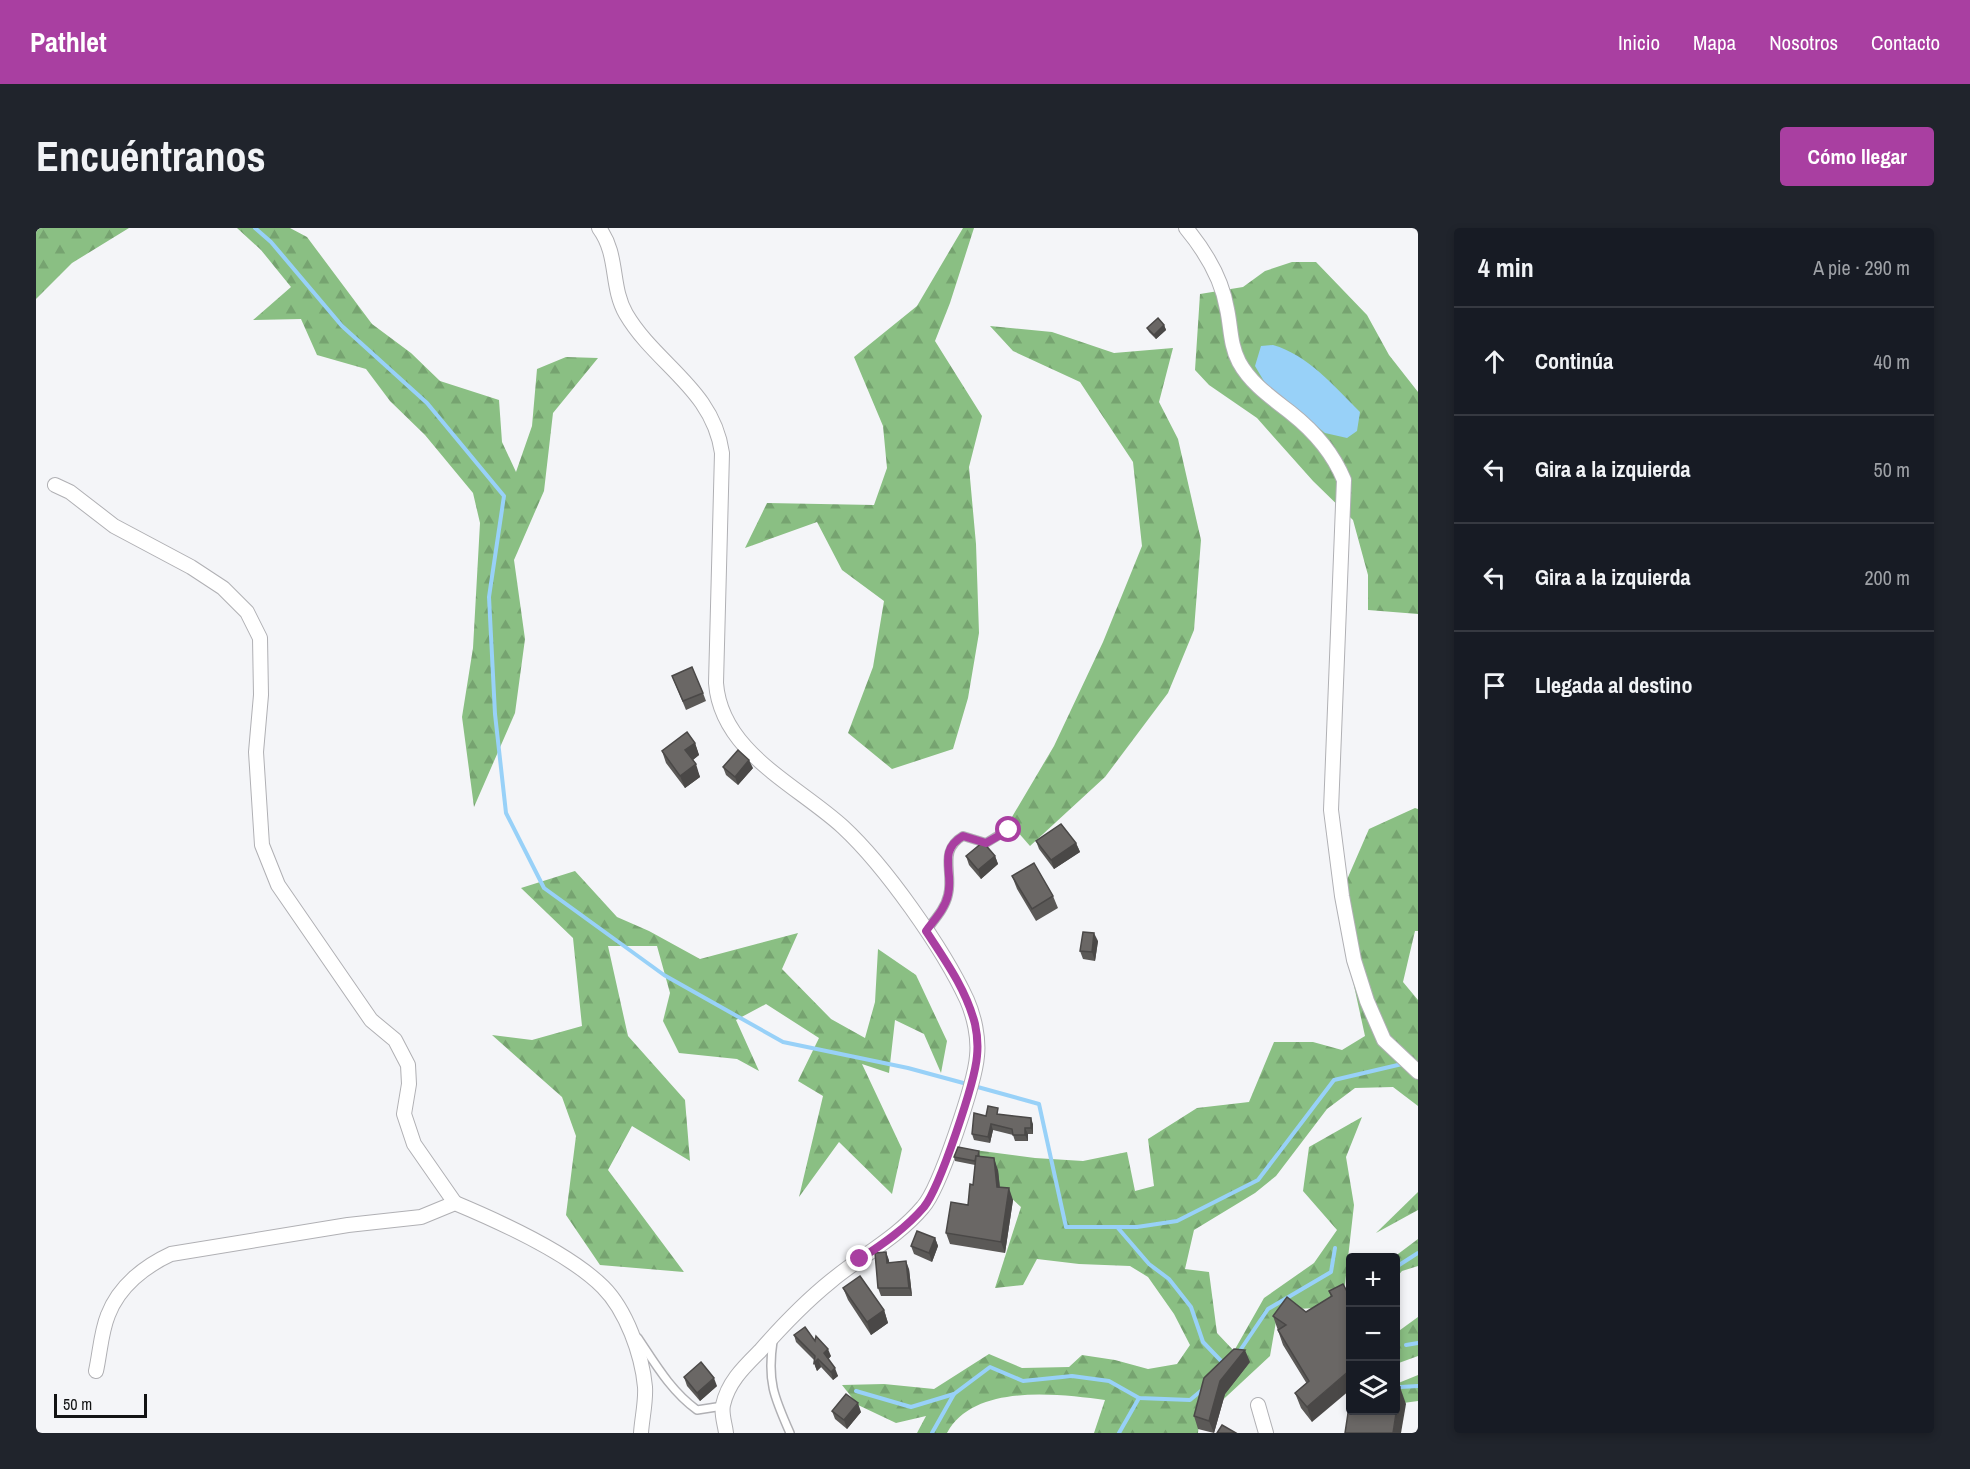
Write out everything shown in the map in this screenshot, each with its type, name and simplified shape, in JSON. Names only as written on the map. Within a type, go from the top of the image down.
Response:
[{"type":"street","points":[[599,228],[610,244],[617,296],[627,316],[700,398],[719,431],[722,453],[716,683],[717,701],[723,718],[735,736],[753,753],[864,847],[926,931],[968,1001],[975,1026],[977,1054],[974,1075],[938,1181],[925,1205],[885,1242],[831,1280],[739,1372],[729,1387],[723,1406],[726,1433]]},
{"type":"street","points":[[1186,228],[1214,270],[1222,289],[1232,346],[1239,363],[1253,382],[1317,436],[1337,463],[1344,480],[1331,810],[1352,949],[1367,1001],[1384,1040],[1418,1072]]},
{"type":"street","points":[[55,485],[70,492],[114,526],[192,567],[223,588],[247,612],[260,638],[261,695],[256,752],[262,845],[279,885],[371,1020],[395,1040],[408,1065],[409,1084],[404,1114],[414,1144],[455,1203],[493,1219],[573,1265],[603,1287],[619,1309],[641,1364],[645,1389],[641,1433]]},
{"type":"street","points":[[96,1371],[108,1314],[130,1282],[156,1261],[171,1254],[348,1225],[421,1217],[455,1203]]},
{"type":"street","points":[[1258,1405],[1266,1433]]},
{"type":"lane","points":[[926,931],[948,896],[947,860],[949,849],[955,841],[963,836],[986,843],[1009,830]]},
{"type":"lane","points":[[619,1309],[672,1389],[697,1410],[723,1406]]},
{"type":"lane","points":[[774,1336],[769,1371],[778,1406],[790,1433]]},
{"type":"green space","points":[[36,228],[129,228],[72,263],[36,299]]},
{"type":"green space","points":[[237,228],[290,228],[307,237],[372,324],[411,353],[440,381],[499,400],[502,442],[516,472],[532,426],[537,369],[566,357],[598,358],[553,413],[544,491],[514,560],[525,639],[515,713],[474,807],[462,717],[473,648],[480,523],[473,493],[425,435],[390,401],[366,369],[317,355],[301,319],[253,320],[291,287],[261,250]]},
{"type":"green space","points":[[963,228],[974,228],[935,341],[982,416],[969,467],[976,544],[979,633],[968,698],[953,749],[892,769],[848,733],[873,667],[884,601],[842,570],[817,522],[745,548],[767,503],[874,505],[887,468],[883,426],[854,357],[917,306]]},
{"type":"green space","points":[[1292,262],[1316,262],[1367,315],[1389,355],[1418,392],[1418,614],[1368,610],[1368,575],[1353,520],[1313,481],[1257,418],[1209,385],[1195,370],[1200,294],[1243,287],[1265,271]]},
{"type":"green space","points":[[990,326],[1052,332],[1114,353],[1173,348],[1159,402],[1178,439],[1201,540],[1194,630],[1168,693],[1105,777],[1030,846],[1009,822],[1054,746],[1103,642],[1142,546],[1133,462],[1080,382],[1013,351]]},
{"type":"green space","points":[[1415,808],[1418,809],[1418,931],[1415,931],[1403,982],[1418,1000],[1418,1106],[1393,1087],[1355,1088],[1327,1109],[1276,1176],[1255,1193],[1194,1230],[1185,1269],[1209,1272],[1217,1333],[1234,1351],[1264,1298],[1314,1263],[1337,1230],[1303,1191],[1309,1147],[1362,1117],[1346,1157],[1354,1205],[1349,1253],[1346,1253],[1343,1302],[1316,1308],[1278,1310],[1270,1356],[1199,1422],[1198,1433],[1094,1433],[1105,1400],[1064,1396],[1018,1396],[996,1399],[976,1406],[960,1417],[947,1433],[917,1433],[926,1416],[896,1423],[858,1405],[842,1385],[884,1384],[934,1389],[989,1354],[1022,1368],[1069,1367],[1082,1355],[1115,1360],[1148,1369],[1177,1364],[1190,1345],[1174,1314],[1148,1277],[1130,1266],[1079,1264],[1037,1259],[1023,1285],[995,1288],[1021,1207],[984,1173],[974,1150],[1035,1158],[1083,1161],[1127,1152],[1135,1191],[1154,1186],[1148,1139],[1197,1108],[1249,1102],[1274,1042],[1313,1042],[1342,1050],[1365,1036],[1351,972],[1342,891],[1369,829]]},
{"type":"green space","points":[[575,871],[617,917],[649,931],[700,959],[798,933],[782,969],[831,1019],[865,1038],[875,1002],[878,949],[916,975],[947,1041],[941,1073],[924,1034],[895,1020],[889,1073],[862,1064],[902,1149],[892,1194],[839,1142],[799,1197],[823,1096],[798,1081],[819,1038],[766,1004],[736,1020],[759,1071],[737,1059],[679,1053],[663,1021],[670,993],[657,946],[608,946],[628,1036],[685,1100],[690,1161],[632,1126],[608,1170],[684,1272],[600,1265],[566,1215],[576,1136],[562,1097],[492,1035],[532,1040],[582,1026],[573,938],[521,888]]},
{"type":"green space","points":[[1418,1192],[1418,1210],[1376,1233]]},
{"type":"green space","points":[[1418,1239],[1418,1266],[1400,1273],[1399,1253]]},
{"type":"green space","points":[[1418,1317],[1418,1356],[1400,1363],[1400,1361],[1400,1330]]},
{"type":"green space","points":[[1418,1375],[1418,1401],[1400,1403],[1400,1382]]},
{"type":"water","points":[[1273,345],[1298,356],[1309,364],[1360,412],[1357,431],[1347,438],[1325,433],[1265,383],[1255,366],[1261,346]]},
{"type":"building","points":[[1158,318],[1164,325],[1154,335],[1147,328]]},
{"type":"building","points":[[692,667],[703,693],[683,701],[672,676]]},
{"type":"building","points":[[687,732],[695,743],[685,750],[696,764],[680,776],[662,751]]},
{"type":"building","points":[[738,750],[749,760],[735,777],[723,767]]},
{"type":"building","points":[[1061,824],[1076,843],[1051,860],[1036,841]]},
{"type":"building","points":[[983,842],[995,856],[978,870],[966,856]]},
{"type":"building","points":[[1034,863],[1053,896],[1032,909],[1012,876]]},
{"type":"building","points":[[1083,932],[1094,933],[1092,952],[1080,951]]},
{"type":"building","points":[[988,1106],[998,1108],[997,1114],[1031,1118],[1031,1128],[1025,1128],[1025,1135],[1013,1135],[1012,1129],[991,1124],[988,1137],[972,1134],[974,1113],[986,1116]]},
{"type":"building","points":[[958,1147],[979,1151],[975,1161],[954,1157]]},
{"type":"building","points":[[976,1156],[994,1158],[997,1187],[1009,1188],[1001,1242],[946,1233],[951,1202],[968,1205]]},
{"type":"building","points":[[917,1231],[935,1238],[929,1253],[911,1246]]},
{"type":"building","points":[[886,1252],[887,1263],[906,1261],[909,1288],[878,1288],[875,1253]]},
{"type":"building","points":[[860,1276],[884,1310],[867,1322],[843,1288]]},
{"type":"building","points":[[1343,1284],[1346,1290],[1346,1373],[1307,1407],[1295,1393],[1309,1381],[1278,1330],[1286,1325],[1273,1316],[1287,1297],[1306,1312],[1332,1296],[1329,1291]]},
{"type":"building","points":[[805,1327],[815,1341],[816,1336],[828,1349],[824,1353],[835,1368],[831,1372],[818,1359],[814,1363],[815,1356],[794,1335]]},
{"type":"building","points":[[1234,1349],[1245,1350],[1220,1381],[1209,1421],[1194,1416],[1204,1378]]},
{"type":"building","points":[[701,1362],[714,1378],[697,1393],[684,1377]]},
{"type":"building","points":[[846,1394],[858,1403],[844,1420],[832,1411]]},
{"type":"building","points":[[1348,1415],[1396,1415],[1393,1433],[1345,1433]]},
{"type":"building","points":[[1222,1425],[1236,1433],[1217,1433]]},
{"type":"waterway","points":[[255,228],[271,242],[342,326],[427,403],[504,496],[489,597],[495,714],[506,813],[544,888],[664,975],[783,1042],[908,1068],[967,1084]]},
{"type":"waterway","points":[[974,1086],[1039,1104],[1066,1227],[1137,1227],[1177,1221],[1258,1180],[1334,1080],[1402,1064]]},
{"type":"waterway","points":[[1118,1228],[1149,1264],[1169,1279],[1191,1307],[1203,1342],[1224,1364]]},
{"type":"waterway","points":[[1239,1352],[1268,1309],[1331,1272],[1335,1248]]},
{"type":"waterway","points":[[1400,1264],[1418,1253]]},
{"type":"waterway","points":[[1406,1345],[1418,1343]]},
{"type":"waterway","points":[[856,1391],[911,1407],[954,1394],[990,1367],[1023,1381],[1072,1376],[1109,1381],[1139,1398],[1190,1400],[1202,1390]]},
{"type":"waterway","points":[[1400,1387],[1418,1386]]},
{"type":"waterway","points":[[932,1433],[954,1394]]},
{"type":"waterway","points":[[1119,1433],[1139,1398]]},
{"type":"route","points":[[860,1259],[908,1223],[925,1205],[938,1181],[974,1075],[977,1054],[975,1026],[968,1001],[926,931],[948,896],[949,849],[963,836],[973,837],[986,843],[1009,830]]}]
